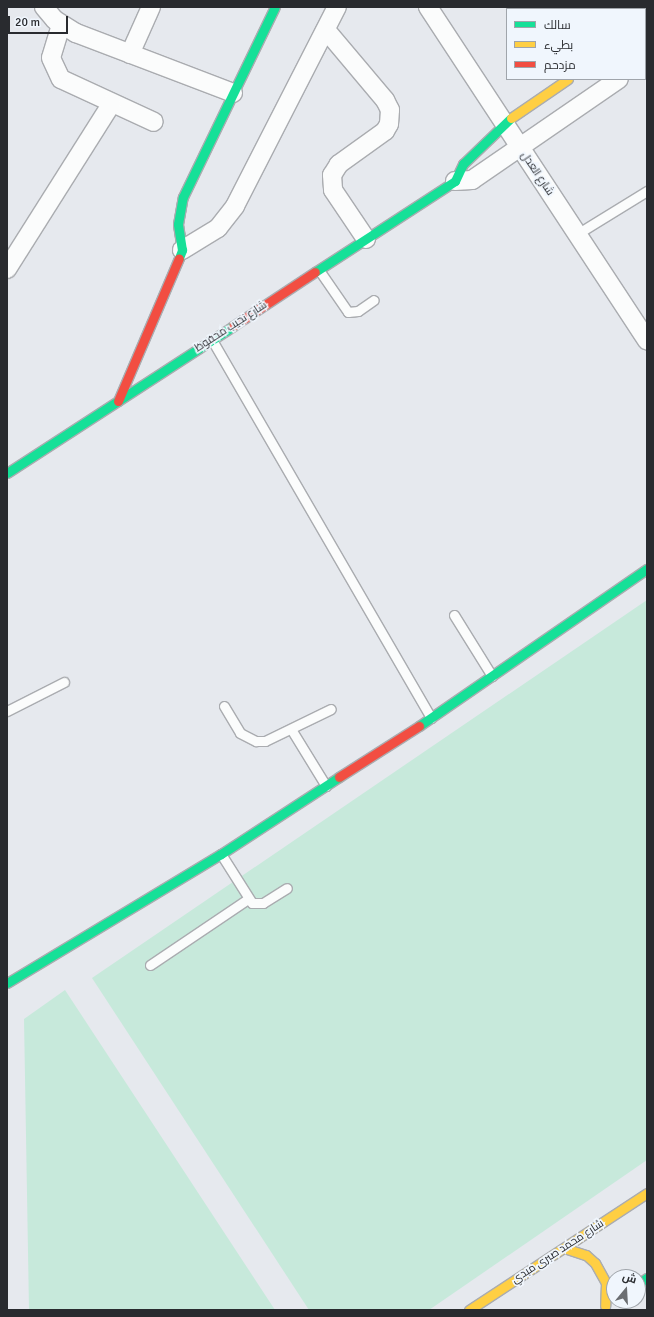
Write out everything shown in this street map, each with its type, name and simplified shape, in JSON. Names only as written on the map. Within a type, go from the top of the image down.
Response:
[{"type":"street","points":[[44,7],[62,25],[76,34],[233,93]]},
{"type":"street","points":[[130,54],[151,7]]},
{"type":"street","points":[[118,401],[182,250],[178,224],[183,197],[275,7]]},
{"type":"street","points":[[182,250],[212,232],[235,206],[338,7]]},
{"type":"street","name":"شارع العدل","points":[[428,7],[519,148],[646,336]]},
{"type":"street","points":[[62,25],[52,51],[56,72],[67,84],[154,122]]},
{"type":"street","points":[[326,30],[385,100],[390,110],[389,124],[385,131],[338,164],[332,175],[333,190],[366,239]]},
{"type":"street","points":[[456,181],[463,164],[494,137],[503,123],[567,80]]},
{"type":"street","name":"شارع نجيب محفوظ","points":[[7,473],[456,181],[472,180],[618,80]]},
{"type":"street","points":[[7,269],[112,103]]},
{"type":"street","points":[[7,983],[221,854],[431,718],[647,569]]},
{"type":"street","name":"شارع محمد صبرى مبدي","points":[[469,1310],[647,1194]]},
{"type":"street","points":[[564,1248],[581,1253],[595,1263],[606,1283],[602,1308]]},
{"type":"lane","points":[[577,234],[647,191]]},
{"type":"lane","points":[[319,270],[348,312],[358,311],[374,300]]},
{"type":"lane","points":[[212,340],[431,718]]},
{"type":"lane","points":[[454,615],[492,676]]},
{"type":"lane","points":[[7,711],[64,682]]},
{"type":"lane","points":[[224,706],[240,733],[256,741],[265,741],[331,709]]},
{"type":"lane","points":[[291,729],[326,786]]},
{"type":"lane","points":[[221,854],[248,899],[252,903],[263,903],[287,888]]},
{"type":"lane","points":[[150,965],[248,899]]},
{"type":"green space","points":[[647,600],[647,1160],[429,1310],[309,1310],[92,978]]},
{"type":"green space","points":[[65,990],[275,1310],[29,1310],[24,1019]]},
{"type":"traffic: fast","points":[[179,258],[182,250],[178,224],[183,197],[275,7]]},
{"type":"traffic: fast","points":[[315,272],[455,181],[463,164],[511,118]]},
{"type":"traffic: fast","points":[[7,473],[233,326]]},
{"type":"traffic: fast","points":[[419,726],[647,569]]},
{"type":"traffic: fast","points":[[7,983],[221,854],[339,777]]},
{"type":"traffic: slow","points":[[511,118],[567,80]]},
{"type":"traffic: slow","points":[[469,1310],[647,1193]]},
{"type":"traffic: slow","points":[[564,1248],[586,1255],[595,1263],[606,1283],[605,1306]]},
{"type":"traffic: jam","points":[[118,401],[179,258]]},
{"type":"traffic: jam","points":[[233,326],[315,272]]},
{"type":"traffic: jam","points":[[339,777],[419,726]]}]
